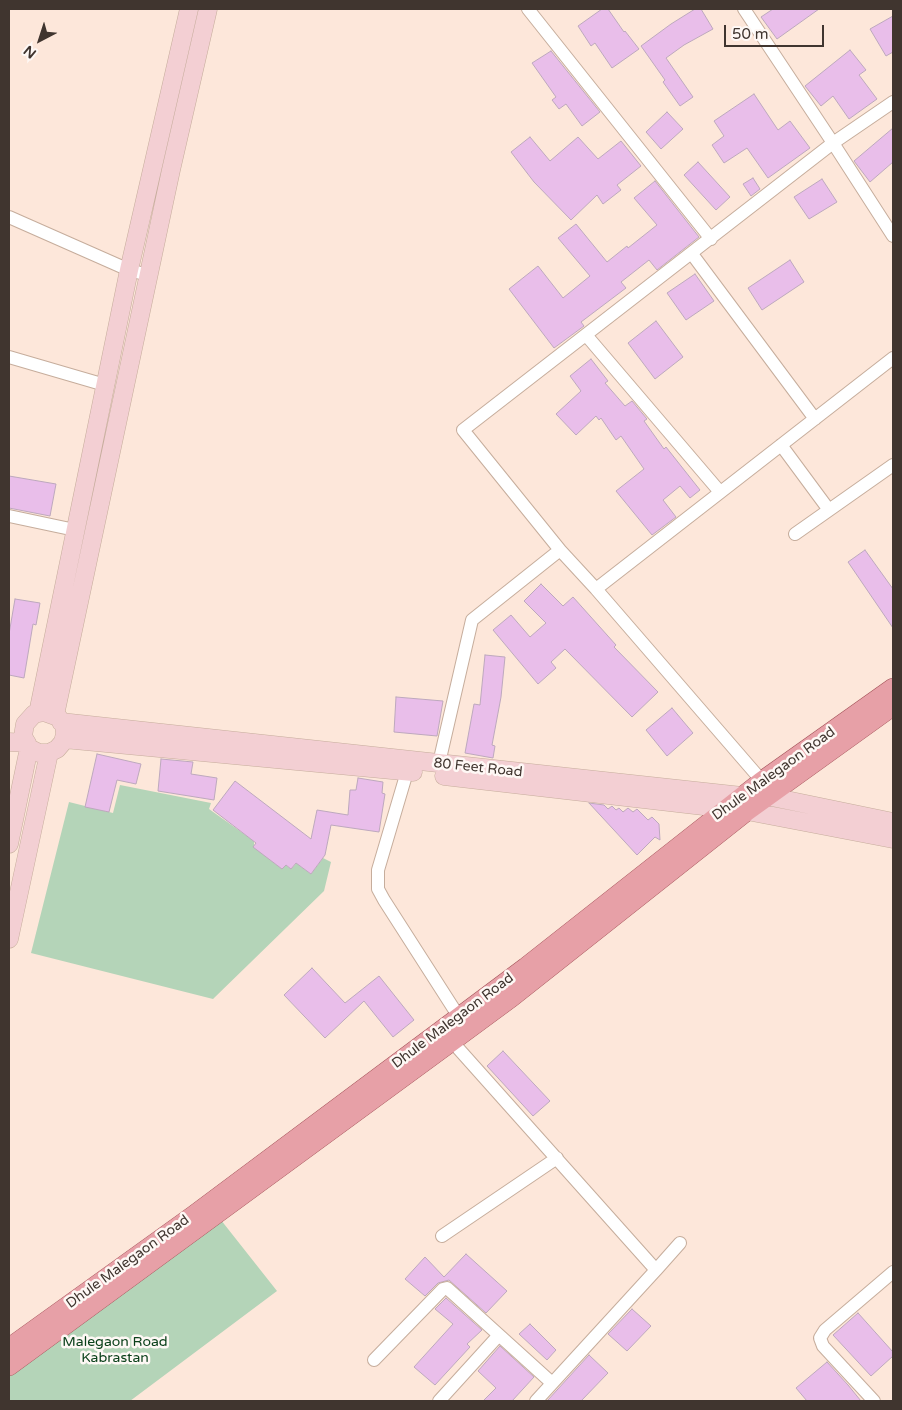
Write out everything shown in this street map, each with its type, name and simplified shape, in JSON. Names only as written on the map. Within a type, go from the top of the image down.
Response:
[{"type":"main road","points":[[42,722],[75,530],[129,270],[189,9]]},
{"type":"main road","points":[[42,722],[63,742],[50,753],[39,753],[28,745],[23,736],[42,722],[148,275],[208,9]]},
{"type":"main road","name":"Dhule Malegaon Road","points":[[9,1348],[447,1036],[459,1017],[526,967],[726,808],[744,804],[893,688]]},
{"type":"main road","points":[[764,789],[893,706]]},
{"type":"main road","name":"80 Feet Road","points":[[42,722],[439,763],[744,804],[893,839]]},
{"type":"main road","name":"80 Feet Road","points":[[42,722],[408,772],[726,808]]},
{"type":"main road","points":[[9,742],[28,745]]},
{"type":"main road","points":[[9,844],[28,745]]},
{"type":"main road","points":[[9,939],[50,753]]},
{"type":"main road","points":[[764,789],[893,822]]},
{"type":"main road","points":[[9,1366],[447,1036],[512,997],[744,804]]},
{"type":"street","points":[[528,9],[711,239]]},
{"type":"street","points":[[744,9],[834,143],[893,236]]},
{"type":"street","points":[[764,789],[596,589],[560,550],[463,430],[834,143],[893,102]]},
{"type":"street","points":[[9,218],[129,270],[148,275]]},
{"type":"street","points":[[692,254],[815,419]]},
{"type":"street","points":[[586,335],[720,492]]},
{"type":"street","points":[[9,357],[105,386]]},
{"type":"street","points":[[596,589],[893,358]]},
{"type":"street","points":[[781,445],[829,510]]},
{"type":"street","points":[[795,534],[893,465]]},
{"type":"street","points":[[9,516],[75,530]]},
{"type":"street","points":[[439,763],[472,620],[560,550]]},
{"type":"street","points":[[408,772],[378,870],[378,889],[459,1017]]},
{"type":"street","points":[[447,1036],[656,1270]]},
{"type":"street","points":[[442,1236],[556,1158]]},
{"type":"street","points":[[536,1401],[680,1243]]},
{"type":"street","points":[[874,1401],[823,1346],[820,1338],[825,1330],[893,1272]]},
{"type":"street","points":[[374,1360],[444,1288],[449,1289],[552,1384]]},
{"type":"street","points":[[439,1401],[499,1335]]},
{"type":"green space","points":[[120,785],[211,803],[209,809],[254,841],[254,847],[282,869],[286,865],[291,869],[301,858],[299,865],[311,874],[323,858],[331,862],[324,891],[213,999],[31,953],[69,802],[113,813]]},
{"type":"green space","name":"Malegaon Road Kabrastan","points":[[217,1215],[277,1291],[130,1401],[9,1401],[9,1368]]},
{"type":"building","points":[[602,9],[608,9],[639,49],[612,68],[595,43],[591,46],[578,26]]},
{"type":"building","points":[[695,9],[701,9],[713,29],[684,45],[666,58],[693,97],[680,106],[663,82],[665,80],[641,46]]},
{"type":"building","points":[[773,9],[819,9],[777,39],[761,17]]},
{"type":"building","points":[[893,16],[893,52],[886,56],[870,29]]},
{"type":"building","points":[[850,50],[866,70],[859,75],[877,99],[849,119],[833,96],[821,106],[805,86]]},
{"type":"building","points":[[551,51],[600,112],[582,126],[566,104],[559,109],[552,100],[556,97],[532,63]]},
{"type":"building","points":[[754,94],[778,130],[790,121],[810,148],[768,178],[747,148],[724,163],[712,145],[724,136],[714,121]]},
{"type":"building","points":[[667,112],[683,129],[661,149],[646,132]]},
{"type":"building","points":[[893,128],[893,162],[870,182],[854,161]]},
{"type":"building","points":[[530,137],[550,161],[578,137],[598,159],[621,141],[641,166],[617,185],[621,190],[603,204],[597,195],[571,220],[534,182],[511,152]]},
{"type":"building","points":[[698,162],[730,197],[716,210],[684,175]]},
{"type":"building","points":[[753,178],[760,189],[751,196],[743,184]]},
{"type":"building","points":[[822,179],[837,202],[809,219],[794,197]]},
{"type":"building","points":[[655,181],[699,237],[657,270],[649,260],[621,282],[626,288],[581,322],[584,326],[554,348],[509,289],[538,266],[563,298],[590,276],[558,238],[576,224],[607,262],[657,225],[634,198]]},
{"type":"building","points":[[790,260],[804,282],[762,310],[748,288]]},
{"type":"building","points":[[695,274],[714,301],[686,320],[667,293]]},
{"type":"building","points":[[656,321],[683,357],[655,379],[628,343]]},
{"type":"building","points":[[591,359],[608,381],[605,383],[625,406],[632,401],[647,419],[644,421],[664,449],[666,447],[700,490],[690,498],[680,486],[663,500],[676,517],[652,535],[616,491],[644,469],[621,436],[616,440],[601,418],[599,420],[596,416],[576,435],[556,414],[581,391],[570,376]]},
{"type":"building","points":[[9,476],[56,484],[50,516],[9,508]]},
{"type":"building","points":[[865,550],[893,589],[893,628],[848,562]]},
{"type":"building","points":[[541,584],[563,606],[573,597],[616,645],[614,647],[658,692],[632,717],[565,649],[551,662],[556,668],[538,684],[493,630],[511,615],[530,637],[546,623],[524,601]]},
{"type":"building","points":[[15,599],[40,603],[36,625],[33,624],[24,678],[9,675],[9,634]]},
{"type":"building","points":[[485,655],[505,657],[501,697],[492,745],[495,746],[493,758],[465,753],[474,704],[480,705]]},
{"type":"building","points":[[396,697],[443,701],[437,736],[394,732]]},
{"type":"building","points":[[672,708],[693,733],[667,756],[646,730]]},
{"type":"building","points":[[97,754],[141,764],[136,784],[117,780],[109,812],[85,807]]},
{"type":"building","points":[[161,759],[193,762],[191,774],[217,778],[214,800],[158,791]]},
{"type":"building","points":[[358,778],[383,782],[382,793],[385,794],[379,832],[331,825],[325,855],[311,874],[296,863],[291,869],[286,865],[282,869],[253,847],[256,843],[213,810],[235,781],[311,839],[317,810],[348,815],[350,790],[356,790]]},
{"type":"building","points":[[589,803],[604,805],[608,809],[612,806],[616,810],[619,808],[623,812],[628,808],[633,812],[637,809],[648,820],[652,817],[659,824],[660,840],[655,837],[637,855]]},
{"type":"building","points":[[312,968],[345,1003],[379,976],[414,1020],[393,1037],[364,1001],[325,1038],[284,995]]},
{"type":"building","points":[[503,1051],[550,1101],[533,1116],[487,1066]]},
{"type":"building","points":[[466,1254],[507,1291],[486,1313],[449,1280],[438,1283],[425,1296],[405,1279],[425,1257],[444,1277]]},
{"type":"building","points":[[446,1298],[482,1330],[467,1344],[470,1347],[435,1385],[414,1367],[453,1324],[435,1309]]},
{"type":"building","points":[[632,1309],[651,1326],[627,1351],[608,1334]]},
{"type":"building","points":[[858,1313],[893,1352],[893,1356],[871,1376],[833,1335]]},
{"type":"building","points":[[530,1324],[556,1350],[547,1360],[519,1334]]},
{"type":"building","points":[[500,1346],[534,1377],[512,1401],[483,1401],[496,1388],[478,1371]]},
{"type":"building","points":[[589,1355],[608,1373],[581,1401],[547,1401]]},
{"type":"building","points":[[827,1362],[861,1401],[807,1401],[796,1388]]}]
